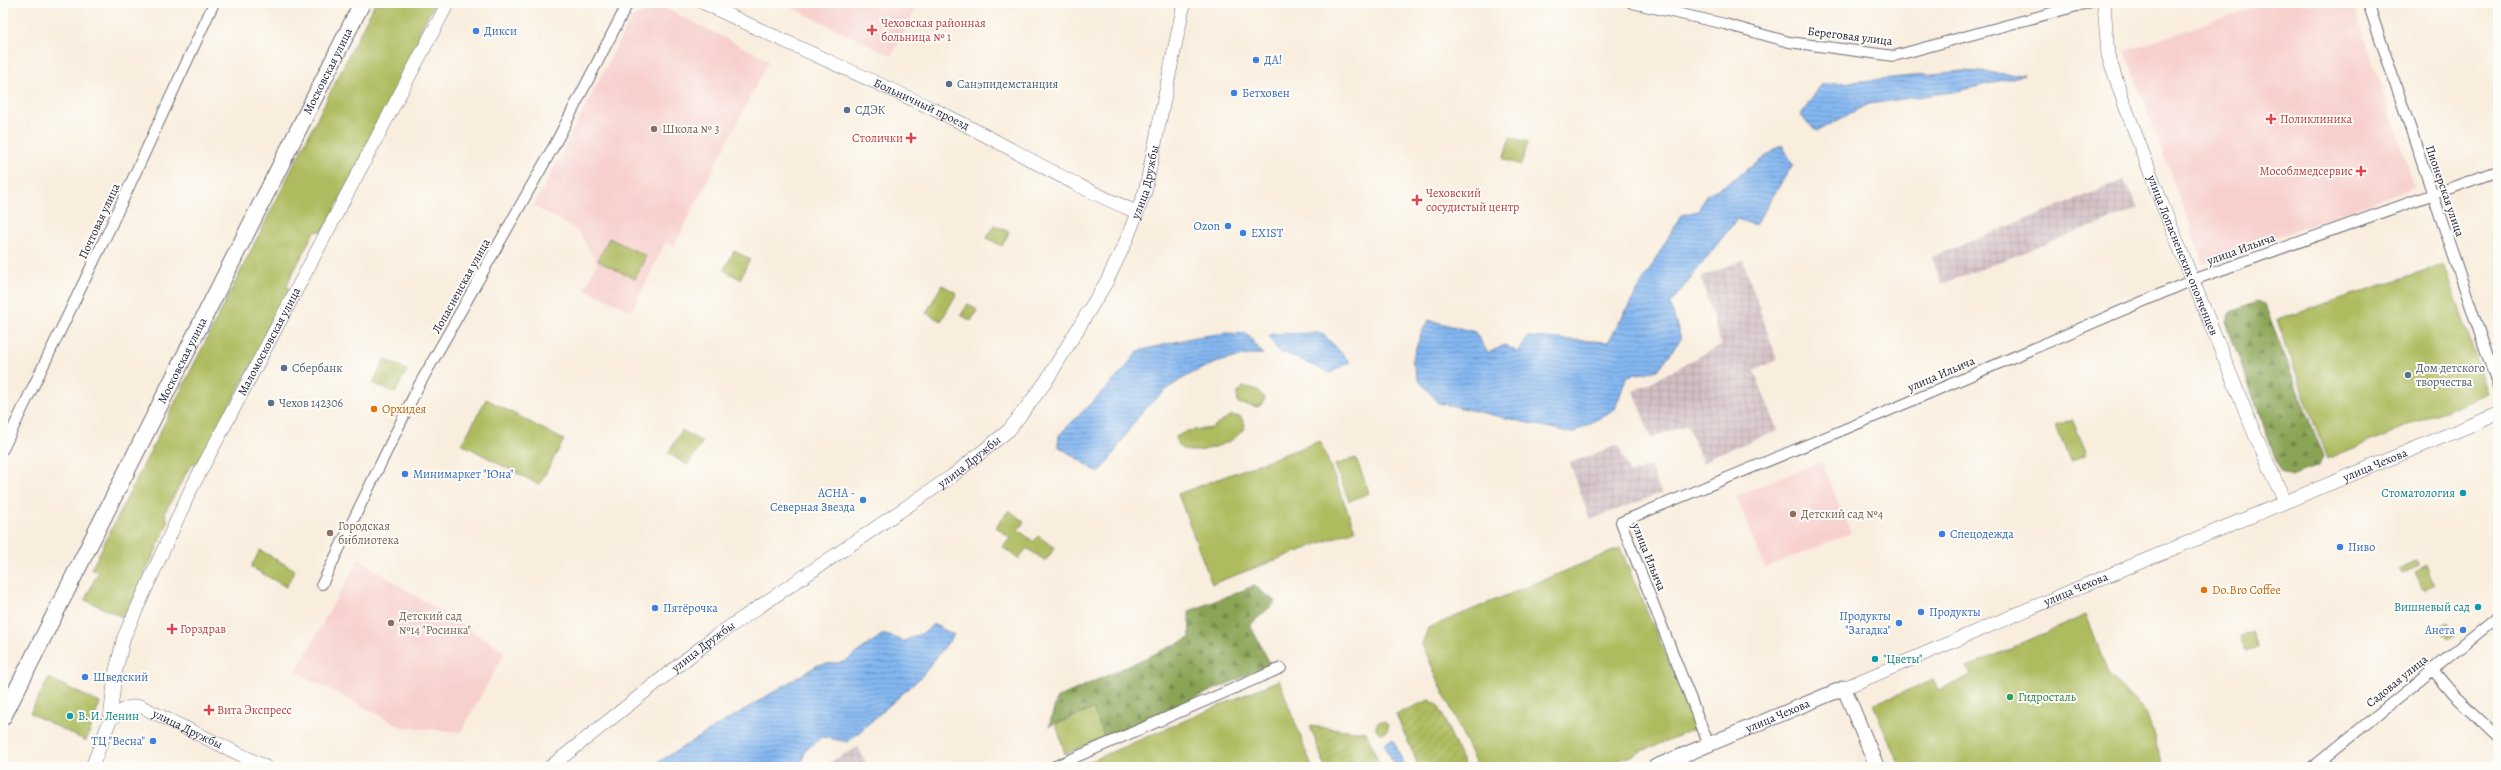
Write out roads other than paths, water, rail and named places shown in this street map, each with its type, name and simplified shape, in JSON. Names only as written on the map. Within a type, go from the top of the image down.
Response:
[{"type":"main road","name":"Московская улица","points":[[3,717],[362,3]]},
{"type":"main road","name":"улица Чехова","points":[[1655,767],[1844,688]]},
{"type":"main road","points":[[1844,688],[1876,767]]},
{"type":"street","name":"Почтовая улица","points":[[3,449],[109,230],[214,3]]},
{"type":"street","name":"Маломосковская улица","points":[[113,690],[124,637],[190,491],[448,3]]},
{"type":"street","name":"Лопасненская улица","points":[[322,584],[418,387],[555,144],[628,3]]},
{"type":"street","name":"Больничный проезд","points":[[704,3],[792,46],[938,112],[1050,172],[1137,212]]},
{"type":"street","name":"улица Дружбы","points":[[550,767],[707,642],[952,476],[1009,430],[1045,383],[1103,287],[1126,241],[1145,192],[1184,3]]},
{"type":"street","name":"Береговая улица","points":[[1632,3],[1725,24],[1789,42],[1894,56],[2088,3]]},
{"type":"street","name":"улица Лопасненских ополченцев","points":[[2104,3],[2108,56],[2147,167],[2255,435],[2285,502]]},
{"type":"street","name":"Пионерская улица","points":[[2368,3],[2498,387]]},
{"type":"street","name":"улица Ильича","points":[[1709,745],[1621,522],[1874,417],[2193,280],[2498,171]]},
{"type":"street","name":"улица Чехова","points":[[1844,688],[2498,414]]},
{"type":"street","name":"Садовая улица","points":[[2313,767],[2498,617]]},
{"type":"street","points":[[1053,767],[1281,668]]},
{"type":"street","points":[[2432,669],[2454,695],[2498,738]]},
{"type":"street","name":"улица Дружбы","points":[[113,690],[117,698],[133,706],[140,706],[266,767]]},
{"type":"street","points":[[92,767],[110,720],[113,690]]},
{"type":"street","points":[[110,720],[119,711],[133,706]]},
{"type":"water","points":[[1963,71],[2024,75],[1958,91],[1869,104],[1817,131],[1800,116],[1821,85]]},
{"type":"water","points":[[1782,145],[1793,164],[1755,225],[1737,219],[1670,304],[1681,339],[1658,370],[1627,376],[1615,409],[1573,433],[1439,403],[1418,380],[1412,360],[1422,331],[1429,320],[1475,332],[1488,353],[1505,345],[1519,353],[1527,337],[1608,342],[1681,215],[1698,211],[1706,195],[1727,184]]},
{"type":"water","points":[[1225,333],[1247,334],[1263,354],[1215,363],[1186,376],[1173,385],[1141,413],[1099,473],[1058,446],[1059,435],[1123,371],[1138,351],[1195,337]]},
{"type":"water","points":[[1322,333],[1350,362],[1330,373],[1285,353],[1279,353],[1269,336],[1271,334]]},
{"type":"water","points":[[933,624],[954,635],[920,678],[848,742],[822,737],[805,751],[801,767],[650,767],[818,665],[844,662],[883,634],[904,641],[925,632]]},
{"type":"water","points":[[1393,739],[1404,765],[1395,767],[1384,743]]},
{"type":"place","name":"Чеховская районная больница № 1","points":[[872,30]]},
{"type":"place","name":"Дикси","points":[[476,31]]},
{"type":"place","name":"ДА!","points":[[1256,60]]},
{"type":"place","name":"Санэпидемстанция","points":[[949,84]]},
{"type":"place","name":"Бетховен","points":[[1234,93]]},
{"type":"place","name":"СДЭК","points":[[847,110]]},
{"type":"place","name":"Поликлиника","points":[[2271,119]]},
{"type":"place","name":"Школа № 3","points":[[654,129]]},
{"type":"place","name":"Столички","points":[[911,138]]},
{"type":"place","name":"Мособлмедсервис","points":[[2361,171]]},
{"type":"place","name":"Чеховский сосудистый центр","points":[[1417,200]]},
{"type":"place","name":"Ozon","points":[[1228,226]]},
{"type":"place","name":"EXIST","points":[[1243,233]]},
{"type":"place","name":"Сбербанк","points":[[284,368]]},
{"type":"place","name":"Дом детского творчества","points":[[2408,375]]},
{"type":"place","name":"Чехов 142306","points":[[271,403]]},
{"type":"place","name":"Орхидея","points":[[374,409]]},
{"type":"place","name":"Минимаркет \"Юна\"","points":[[405,474]]},
{"type":"place","name":"Стоматология","points":[[2463,493]]},
{"type":"place","name":"АСНА - Северная Звезда","points":[[863,500]]},
{"type":"place","name":"Детский сад №4","points":[[1793,514]]},
{"type":"place","name":"Городская библиотека","points":[[330,533]]},
{"type":"place","name":"Спецодежда","points":[[1942,534]]},
{"type":"place","name":"Пиво","points":[[2340,547]]},
{"type":"place","name":"Do.Bro Coffee","points":[[2204,590]]},
{"type":"place","name":"Вишневый сад","points":[[2478,607]]},
{"type":"place","name":"Пятёрочка","points":[[655,608]]},
{"type":"place","name":"Продукты","points":[[1921,612]]},
{"type":"place","name":"Детский сад №14 \"Росинка\"","points":[[391,623]]},
{"type":"place","name":"Продукты \"Загадка\"","points":[[1899,623]]},
{"type":"place","name":"Горздрав","points":[[172,629]]},
{"type":"place","name":"Анета","points":[[2463,630]]},
{"type":"place","name":"\"Цветы\"","points":[[1875,659]]},
{"type":"place","name":"Шведский","points":[[85,677]]},
{"type":"place","name":"Гидросталь","points":[[2010,697]]},
{"type":"place","name":"Вита Экспресс","points":[[209,710]]},
{"type":"place","name":"В. И. Ленин","points":[[70,716]]},
{"type":"place","name":"ТЦ \"Весна\"","points":[[153,741]]}]
